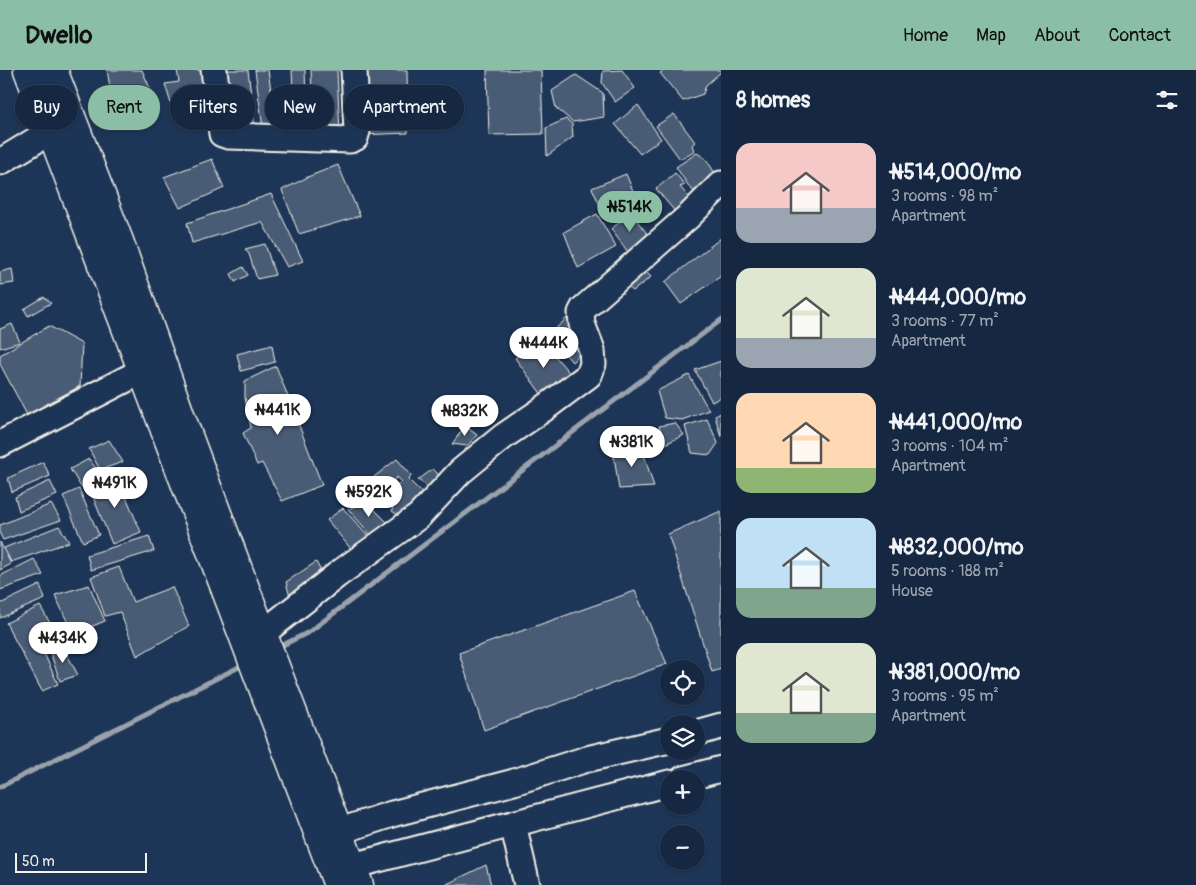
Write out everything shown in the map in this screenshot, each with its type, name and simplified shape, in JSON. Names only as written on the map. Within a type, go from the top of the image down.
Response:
[{"type":"main road","points":[[28,70],[34,85]]},
{"type":"main road","points":[[53,70],[119,240],[182,420],[340,832],[350,879]]},
{"type":"main road","points":[[51,130],[142,371],[350,879]]},
{"type":"street","points":[[214,70],[222,134],[228,136],[350,140],[355,138],[357,131],[354,70]]},
{"type":"street","points":[[0,162],[51,130]]},
{"type":"street","points":[[263,633],[337,575],[419,516],[460,472],[504,436],[589,375],[593,364],[592,350],[582,324],[581,313],[583,309],[689,216],[721,184]]},
{"type":"street","points":[[0,444],[142,371]]},
{"type":"street","points":[[705,730],[721,726]]},
{"type":"street","points":[[340,832],[392,814],[514,782],[587,759],[660,742]]},
{"type":"street","points":[[705,773],[721,769]]},
{"type":"street","points":[[350,879],[513,824],[660,785]]},
{"type":"street","points":[[513,824],[527,885]]},
{"type":"building","points":[[107,70],[142,70],[149,85],[110,85]]},
{"type":"building","points":[[177,70],[207,70],[209,85],[170,85],[170,100],[165,84],[179,82]]},
{"type":"building","points":[[223,70],[248,70],[250,85],[225,85]]},
{"type":"building","points":[[255,70],[268,70],[270,85],[265,85],[265,128],[263,128]]},
{"type":"building","points":[[292,70],[305,70],[305,85],[293,85]]},
{"type":"building","points":[[311,70],[337,70],[340,134],[314,135],[314,130],[334,130],[334,85],[312,85]]},
{"type":"building","points":[[359,70],[407,70],[407,85],[359,85]]},
{"type":"building","points":[[487,70],[541,70],[543,134],[489,135]]},
{"type":"building","points":[[622,70],[635,88],[615,102],[602,83],[603,71]]},
{"type":"building","points":[[664,70],[721,70],[721,72],[706,85],[703,94],[683,101],[660,73]]},
{"type":"building","points":[[576,75],[603,93],[604,117],[573,122],[556,108],[552,91]]},
{"type":"building","points":[[638,105],[661,139],[640,154],[615,124]]},
{"type":"building","points":[[674,114],[695,142],[692,145],[694,151],[680,159],[656,126]]},
{"type":"building","points":[[566,119],[572,124],[573,137],[547,156],[546,128]]},
{"type":"building","points":[[295,130],[307,130],[307,134],[295,135]]},
{"type":"building","points":[[360,130],[408,130],[408,133],[360,135]]},
{"type":"building","points":[[697,153],[706,159],[718,178],[702,198],[690,188],[676,167]]},
{"type":"building","points":[[212,159],[224,188],[180,208],[164,177]]},
{"type":"building","points":[[338,165],[360,216],[299,234],[282,190]]},
{"type":"building","points":[[675,173],[685,185],[680,187],[693,202],[678,215],[656,189]]},
{"type":"building","points":[[626,174],[636,198],[603,212],[592,188]]},
{"type":"building","points":[[271,194],[303,261],[287,267],[262,222],[192,243],[187,223]]},
{"type":"building","points":[[631,213],[649,236],[628,252],[611,229]]},
{"type":"building","points":[[597,214],[616,247],[578,268],[564,232]]},
{"type":"building","points":[[721,238],[721,276],[681,304],[665,282]]},
{"type":"building","points":[[265,244],[275,275],[257,279],[249,254],[245,249]]},
{"type":"building","points":[[638,264],[651,277],[633,291],[621,281]]},
{"type":"building","points":[[243,267],[248,275],[235,282],[231,274]]},
{"type":"building","points":[[12,269],[14,283],[0,285],[0,272]]},
{"type":"building","points":[[44,297],[51,303],[28,316],[24,309]]},
{"type":"building","points":[[567,318],[583,351],[572,362],[549,335]]},
{"type":"building","points":[[12,324],[20,342],[0,348],[0,329]]},
{"type":"building","points":[[49,326],[82,344],[80,386],[27,415],[0,364],[0,355]]},
{"type":"building","points":[[541,340],[573,377],[545,399],[515,358]]},
{"type":"building","points":[[272,345],[275,362],[241,371],[237,354]]},
{"type":"building","points":[[721,361],[721,397],[712,402],[695,370]]},
{"type":"building","points":[[276,366],[322,485],[282,501],[262,463],[257,465],[243,433],[251,428],[245,398],[245,381]]},
{"type":"building","points":[[689,375],[709,410],[682,420],[665,418],[657,391]]},
{"type":"building","points":[[721,413],[721,437],[715,416]]},
{"type":"building","points":[[707,419],[718,443],[710,455],[692,453],[685,426]]},
{"type":"building","points":[[675,423],[684,435],[665,444],[659,426]]},
{"type":"building","points":[[465,426],[477,435],[467,446],[452,444]]},
{"type":"building","points":[[109,440],[123,462],[100,470],[89,449]]},
{"type":"building","points":[[640,442],[654,487],[619,489],[613,450]]},
{"type":"building","points":[[89,459],[100,474],[81,487],[70,469]]},
{"type":"building","points":[[397,459],[411,475],[409,480],[427,498],[405,520],[392,511],[393,506],[384,496],[402,482],[397,477],[383,492],[374,477]]},
{"type":"building","points":[[43,462],[50,476],[12,492],[8,478]]},
{"type":"building","points":[[433,469],[444,480],[432,489],[418,480]]},
{"type":"building","points":[[116,473],[141,532],[112,544],[89,487]]},
{"type":"building","points":[[50,481],[57,495],[19,511],[15,497]]},
{"type":"building","points":[[79,489],[99,535],[83,542],[63,496]]},
{"type":"building","points":[[367,502],[391,526],[371,535],[348,509]]},
{"type":"building","points":[[51,504],[61,520],[3,540],[0,534],[0,525]]},
{"type":"building","points":[[343,508],[372,541],[356,555],[327,520]]},
{"type":"building","points":[[721,511],[721,669],[712,672],[668,534]]},
{"type":"building","points":[[59,526],[69,542],[11,562],[4,548]]},
{"type":"building","points":[[149,536],[154,551],[91,570],[87,555]]},
{"type":"building","points":[[0,542],[11,564],[0,570]]},
{"type":"building","points":[[34,559],[43,575],[0,590],[0,576]]},
{"type":"building","points":[[316,562],[324,577],[290,597],[286,582]]},
{"type":"building","points":[[119,567],[133,602],[172,587],[189,626],[137,656],[120,612],[105,616],[91,577]]},
{"type":"building","points":[[40,585],[45,599],[0,618],[0,604]]},
{"type":"building","points":[[89,585],[105,621],[73,634],[55,595]]},
{"type":"building","points":[[635,591],[665,660],[660,660],[660,667],[484,730],[459,653]]},
{"type":"building","points":[[40,606],[50,623],[37,638],[58,684],[42,691],[6,623]]},
{"type":"building","points":[[63,647],[78,675],[60,681],[50,652]]},
{"type":"building","points":[[486,865],[491,885],[447,885],[447,884]]},
{"type":"waterway","points":[[277,648],[309,632],[721,320]]},
{"type":"waterway","points":[[0,787],[245,664]]}]
